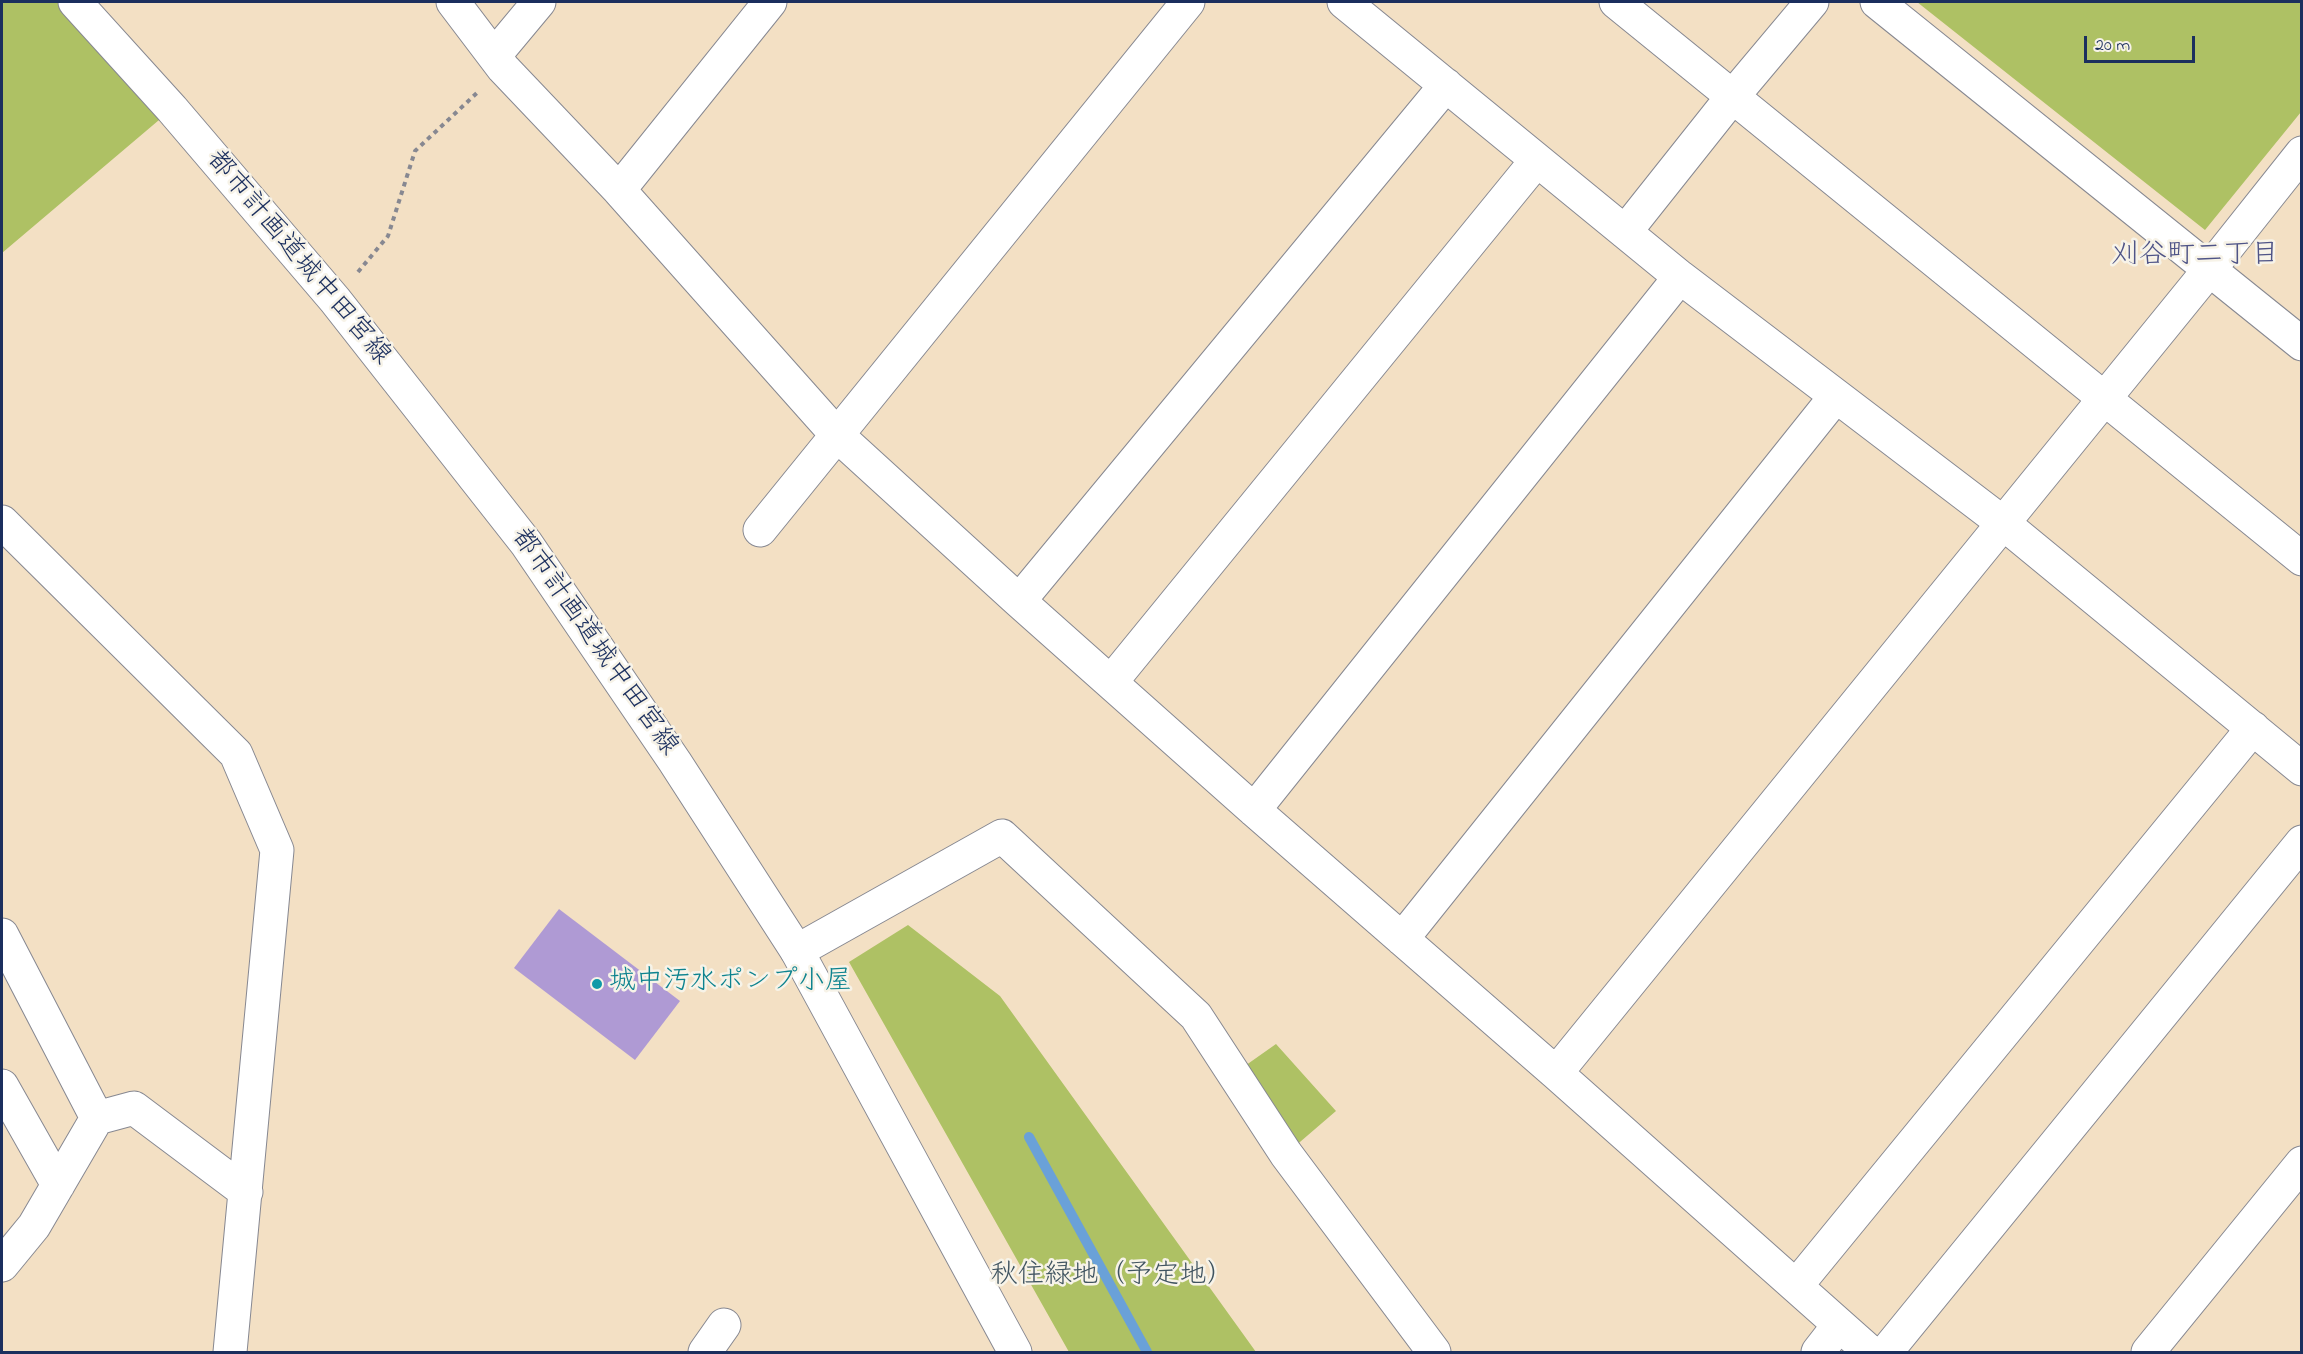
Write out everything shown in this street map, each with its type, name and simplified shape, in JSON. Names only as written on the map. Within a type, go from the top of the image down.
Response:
[{"type":"street","name":"都市計画道城中田宮線","points":[[75,2],[172,109],[335,300],[526,543],[675,762],[797,951],[1016,1353]]},
{"type":"street","points":[[453,2],[499,62],[619,190],[837,435],[1254,810],[1556,1072],[1870,1353]]},
{"type":"street","points":[[499,62],[539,2]]},
{"type":"street","points":[[619,190],[770,2]]},
{"type":"street","points":[[760,530],[1188,2]]},
{"type":"street","points":[[1344,2],[1680,277],[2002,523],[2301,769]]},
{"type":"street","points":[[1616,2],[2301,559]]},
{"type":"street","points":[[1625,232],[1733,96],[1812,2]]},
{"type":"street","points":[[1877,2],[2301,344]]},
{"type":"street","points":[[1019,601],[1446,85]]},
{"type":"street","points":[[1556,1072],[2209,270],[2301,153]]},
{"type":"street","points":[[1111,682],[1538,160]]},
{"type":"street","points":[[1254,810],[1680,277]]},
{"type":"street","points":[[1402,939],[1836,396]]},
{"type":"street","points":[[2,522],[236,754],[277,850],[230,1353]]},
{"type":"street","points":[[1796,1286],[2253,728]]},
{"type":"street","points":[[797,951],[1002,836],[1196,1016],[1286,1154],[1434,1353]]},
{"type":"street","points":[[1886,1353],[2301,842]]},
{"type":"street","points":[[2,935],[97,1118]]},
{"type":"street","points":[[2,1086],[58,1185]]},
{"type":"street","points":[[2,1265],[34,1226],[97,1118],[134,1108],[246,1192]]},
{"type":"street","points":[[2148,1353],[2301,1163]]},
{"type":"street","points":[[705,1353],[723,1325]]},
{"type":"street","points":[[1818,1353],[1839,1325]]},
{"type":"path","points":[[335,300],[388,236],[415,151],[499,62]]},
{"type":"green space","points":[[2,2],[75,2],[172,109],[2,253]]},
{"type":"green space","points":[[1917,2],[2301,2],[2301,112],[2205,230]]},
{"type":"green space","name":"秋住緑地（予定地）","points":[[908,925],[1000,996],[1256,1352],[1069,1352],[849,962]]},
{"type":"green space","points":[[1276,1044],[1336,1111],[1286,1154],[1232,1075]]},
{"type":"building","name":"城中汚水ポンプ小屋","points":[[559,909],[680,1001],[635,1060],[514,968]]},
{"type":"waterway","points":[[1029,1137],[1147,1352]]},
{"type":"place","name":"城中汚水ポンプ小屋","points":[[597,984]]},
{"type":"district","name":"刈谷町二丁目","points":[[2195,257]]}]
